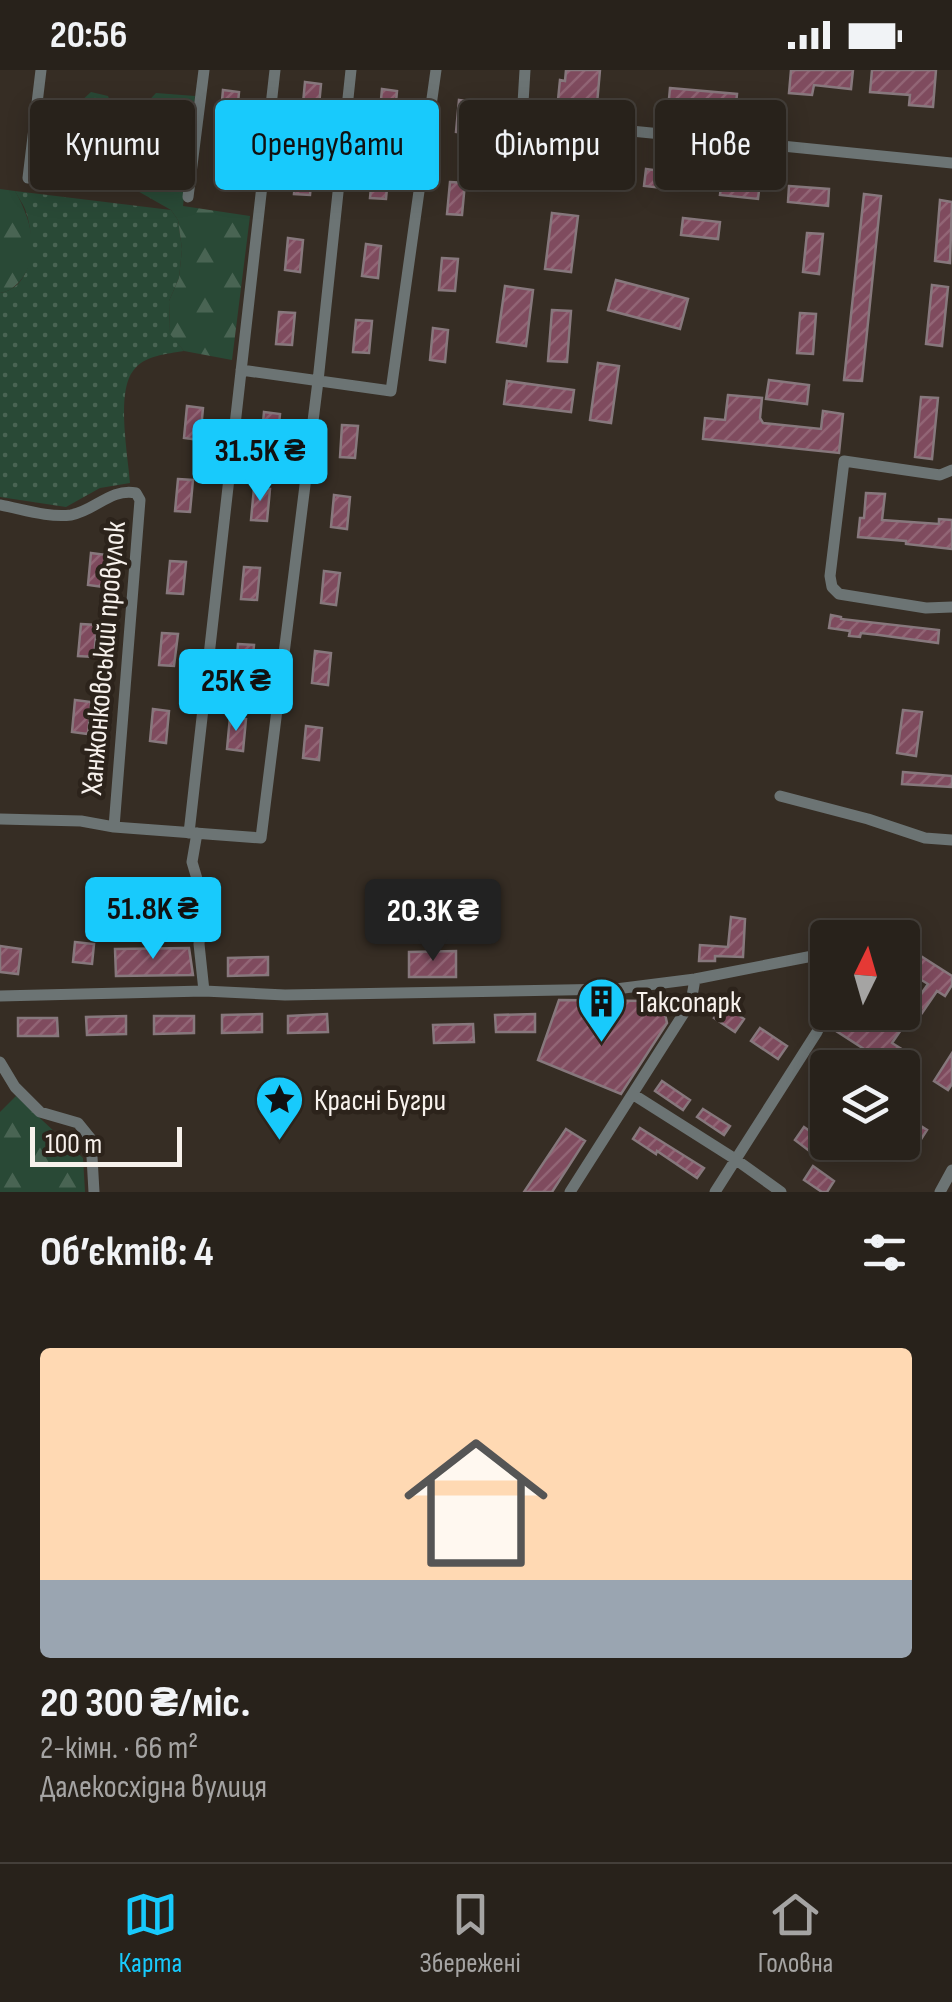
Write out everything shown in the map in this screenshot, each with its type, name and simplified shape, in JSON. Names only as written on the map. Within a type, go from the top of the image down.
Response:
[{"type":"street","points":[[28,178],[41,70]]},
{"type":"street","points":[[188,197],[204,70]]},
{"type":"street","points":[[204,991],[198,944],[203,899],[192,862],[193,833],[275,70]]},
{"type":"street","points":[[0,819],[81,821],[261,838],[318,381],[351,70]]},
{"type":"street","points":[[241,370],[392,392],[436,70]]},
{"type":"street","points":[[525,70],[523,102],[527,116],[541,122],[952,163]]},
{"type":"street","points":[[952,470],[940,475],[844,461],[830,576],[832,587],[839,594],[926,608],[952,607]]},
{"type":"street","name":"Ханжонковський провулок","points":[[0,505],[57,516],[86,510],[117,493],[136,494],[140,507],[114,827]]},
{"type":"street","points":[[780,796],[925,838],[952,840]]},
{"type":"street","points":[[0,996],[204,991],[285,995],[616,990],[810,957]]},
{"type":"street","points":[[570,1192],[691,1002],[695,979]]},
{"type":"street","points":[[715,1192],[818,1030]]},
{"type":"street","points":[[0,1062],[15,1087],[40,1112],[78,1123],[91,1139],[94,1192]]},
{"type":"street","points":[[634,1095],[781,1192]]},
{"type":"street","points":[[940,1192],[952,1170]]},
{"type":"green space","points":[[91,92],[108,96],[109,100],[82,100]]},
{"type":"green space","points":[[156,93],[195,96],[195,100],[149,100]]},
{"type":"green space","points":[[0,189],[15,191],[29,224],[32,248],[27,271],[20,281],[0,293]]},
{"type":"green space","points":[[136,190],[185,190],[183,206],[250,216],[232,360],[184,351],[170,334],[169,301],[179,278],[182,249],[178,220],[171,210]]},
{"type":"green space","points":[[15,191],[171,210],[178,220],[182,249],[179,278],[169,301],[170,333],[184,351],[143,362],[128,381],[124,425],[130,483],[100,488],[66,507],[0,497],[0,293],[20,282],[31,248],[26,212]]},
{"type":"green space","points":[[16,1096],[83,1158],[85,1192],[0,1192],[0,1112]]},
{"type":"building","points":[[566,70],[600,70],[597,100],[558,100],[560,80],[565,81]]},
{"type":"building","points":[[791,70],[853,70],[851,89],[814,85],[812,95],[789,93]]},
{"type":"building","points":[[872,70],[936,70],[933,107],[909,105],[910,95],[870,92]]},
{"type":"building","points":[[305,82],[321,84],[320,100],[303,100]]},
{"type":"building","points":[[670,88],[737,94],[736,100],[669,100]]},
{"type":"building","points":[[382,89],[397,91],[396,100],[381,100]]},
{"type":"building","points":[[223,90],[239,92],[238,100],[222,100]]},
{"type":"building","points":[[646,169],[655,170],[655,187],[644,186]]},
{"type":"building","points":[[450,182],[459,183],[459,190],[464,190],[462,215],[447,214]]},
{"type":"building","points":[[789,186],[829,189],[828,206],[788,202]]},
{"type":"building","points":[[294,190],[310,190],[310,195],[294,194]]},
{"type":"building","points":[[371,190],[387,190],[386,199],[370,198]]},
{"type":"building","points":[[721,190],[759,190],[758,199],[720,195]]},
{"type":"building","points":[[864,194],[881,196],[862,381],[844,380]]},
{"type":"building","points":[[940,200],[952,202],[950,263],[935,261]]},
{"type":"building","points":[[552,213],[578,216],[571,272],[545,269]]},
{"type":"building","points":[[683,218],[720,222],[718,239],[681,235]]},
{"type":"building","points":[[807,233],[823,234],[819,274],[803,272]]},
{"type":"building","points":[[288,238],[303,240],[300,272],[285,270]]},
{"type":"building","points":[[366,244],[381,246],[378,278],[362,276]]},
{"type":"building","points":[[442,258],[458,259],[455,291],[439,290]]},
{"type":"building","points":[[616,280],[688,299],[680,329],[608,310]]},
{"type":"building","points":[[932,285],[948,287],[942,346],[926,344]]},
{"type":"building","points":[[505,286],[533,290],[526,346],[497,342]]},
{"type":"building","points":[[552,310],[571,311],[567,362],[548,361]]},
{"type":"building","points":[[279,312],[295,313],[292,345],[276,344]]},
{"type":"building","points":[[800,313],[816,314],[813,354],[797,353]]},
{"type":"building","points":[[356,320],[372,321],[369,353],[353,352]]},
{"type":"building","points":[[433,328],[448,330],[445,362],[430,360]]},
{"type":"building","points":[[598,363],[619,366],[611,423],[590,420]]},
{"type":"building","points":[[769,380],[809,385],[807,404],[766,399]]},
{"type":"building","points":[[507,381],[574,390],[571,412],[504,404]]},
{"type":"building","points":[[728,395],[762,398],[763,423],[821,429],[823,411],[843,414],[839,453],[703,439],[705,418],[725,420]]},
{"type":"building","points":[[921,397],[938,398],[932,459],[915,457]]},
{"type":"building","points":[[187,406],[203,408],[200,440],[184,438]]},
{"type":"building","points":[[264,412],[280,414],[277,446],[261,444]]},
{"type":"building","points":[[342,425],[358,426],[355,458],[340,457]]},
{"type":"building","points":[[178,479],[193,480],[190,512],[175,511]]},
{"type":"building","points":[[254,488],[270,489],[267,521],[251,520]]},
{"type":"building","points":[[866,493],[885,494],[882,520],[939,524],[939,519],[952,520],[952,549],[858,537]]},
{"type":"building","points":[[334,495],[350,497],[347,529],[331,527]]},
{"type":"building","points":[[91,553],[107,555],[104,587],[88,585]]},
{"type":"building","points":[[170,561],[186,562],[183,594],[167,593]]},
{"type":"building","points":[[244,567],[260,568],[257,600],[241,599]]},
{"type":"building","points":[[324,571],[340,573],[336,605],[321,603]]},
{"type":"building","points":[[831,615],[939,630],[938,643],[861,633],[860,637],[849,636],[850,631],[829,628]]},
{"type":"building","points":[[81,624],[97,625],[94,657],[78,656]]},
{"type":"building","points":[[162,633],[178,634],[174,666],[159,665]]},
{"type":"building","points":[[238,644],[254,645],[251,677],[235,676]]},
{"type":"building","points":[[315,651],[331,653],[328,685],[312,683]]},
{"type":"building","points":[[75,700],[91,702],[88,734],[72,732]]},
{"type":"building","points":[[153,709],[169,711],[166,743],[150,741]]},
{"type":"building","points":[[903,710],[922,712],[916,756],[897,753]]},
{"type":"building","points":[[230,717],[246,719],[243,751],[227,749]]},
{"type":"building","points":[[306,726],[322,728],[319,760],[303,758]]},
{"type":"building","points":[[903,772],[952,776],[952,787],[902,784]]},
{"type":"building","points":[[731,917],[745,919],[743,957],[715,956],[715,961],[699,961],[700,945],[728,947]]},
{"type":"building","points":[[75,942],[94,944],[92,964],[73,962]]},
{"type":"building","points":[[0,946],[21,949],[18,974],[0,972]]},
{"type":"building","points":[[189,948],[193,975],[116,976],[115,949]]},
{"type":"building","points":[[456,951],[456,977],[409,977],[409,952]]},
{"type":"building","points":[[920,956],[952,976],[945,996],[937,991],[922,1013],[920,996],[928,984],[920,979]]},
{"type":"building","points":[[268,957],[268,975],[228,976],[228,958]]},
{"type":"building","name":"Таксопарк","points":[[559,1000],[649,1001],[665,1014],[667,1023],[621,1094],[538,1060]]},
{"type":"building","points":[[723,1004],[744,1019],[735,1032],[714,1018]]},
{"type":"building","points":[[262,1014],[262,1032],[222,1033],[222,1015]]},
{"type":"building","points":[[327,1014],[328,1032],[288,1033],[288,1016]]},
{"type":"building","points":[[535,1014],[535,1032],[496,1032],[495,1015]]},
{"type":"building","points":[[126,1016],[126,1034],[87,1035],[86,1017]]},
{"type":"building","points":[[154,1016],[194,1016],[194,1033],[154,1034]]},
{"type":"building","points":[[18,1018],[57,1018],[58,1036],[18,1036]]},
{"type":"building","points":[[473,1024],[474,1042],[434,1043],[433,1025]]},
{"type":"building","points":[[760,1028],[787,1046],[778,1059],[751,1041]]},
{"type":"building","points":[[835,1030],[901,1030],[892,1043],[903,1050],[866,1050]]},
{"type":"building","points":[[952,1053],[952,1084],[948,1090],[934,1081]]},
{"type":"building","points":[[662,1081],[690,1100],[683,1110],[655,1091]]},
{"type":"building","points":[[703,1109],[730,1126],[724,1135],[697,1117]]},
{"type":"building","points":[[804,1127],[810,1131],[810,1151],[795,1140]]},
{"type":"building","points":[[640,1128],[704,1168],[697,1178],[633,1139]]},
{"type":"building","points":[[566,1129],[585,1141],[552,1192],[524,1192]]},
{"type":"building","points":[[813,1166],[834,1181],[827,1192],[804,1180]]},
{"type":"place","name":"Таксопарк","points":[[601,1044]]},
{"type":"place","name":"Красні Бугри","points":[[279,1142]]}]
